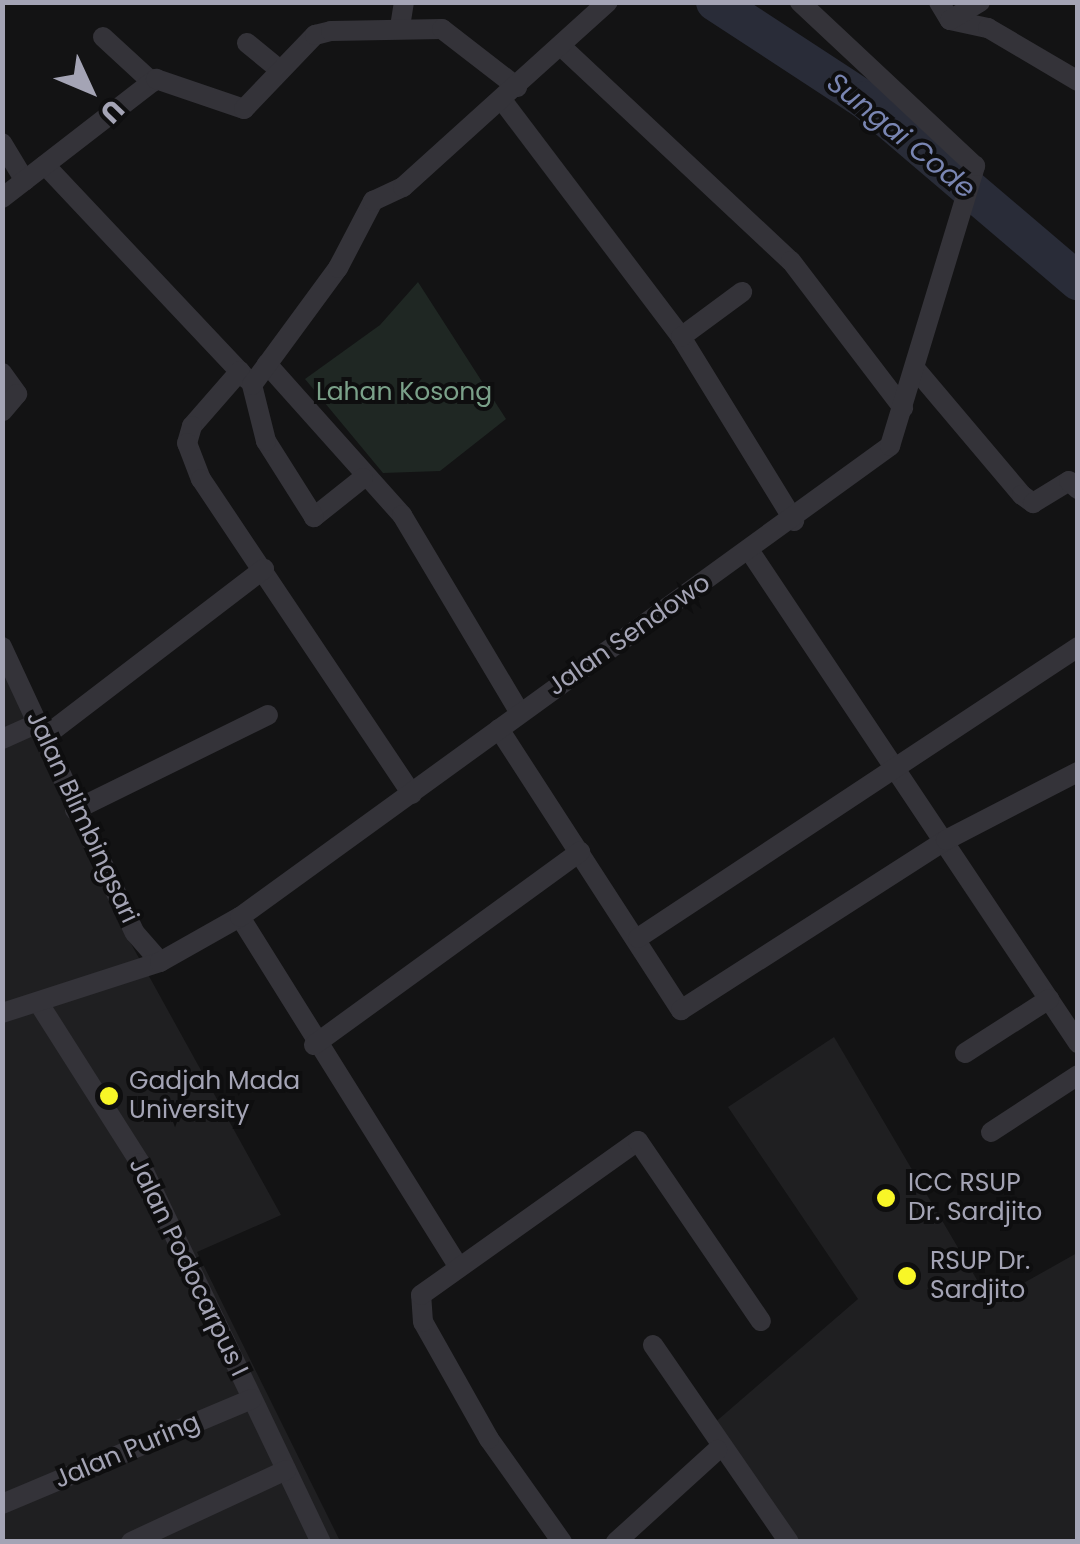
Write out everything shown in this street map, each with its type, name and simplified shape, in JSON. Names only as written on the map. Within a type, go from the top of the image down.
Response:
[{"type":"street","points":[[400,27],[404,2]]},
{"type":"street","points":[[412,794],[201,480],[187,443],[246,378],[267,364],[374,200],[403,187],[562,48],[608,2]]},
{"type":"street","name":"Jalan Sendowo","points":[[2,1012],[112,972],[160,962],[240,917],[520,713],[794,521],[890,446],[918,372],[958,207],[975,166],[800,2]]},
{"type":"street","points":[[945,11],[980,2]]},
{"type":"street","points":[[945,11],[988,28],[1078,81]]},
{"type":"street","points":[[2,198],[166,75],[213,104],[244,108],[315,35],[400,27],[460,38],[510,94],[680,338],[794,521]]},
{"type":"street","points":[[103,37],[152,82]]},
{"type":"street","points":[[247,44],[280,70]]},
{"type":"street","points":[[562,48],[791,261],[903,408]]},
{"type":"street","points":[[2,143],[25,180]]},
{"type":"street","points":[[45,165],[246,378],[266,441],[314,517],[363,478]]},
{"type":"street","points":[[680,338],[742,292]]},
{"type":"street","points":[[267,364],[363,478],[402,515],[520,713]]},
{"type":"street","points":[[918,372],[958,408],[1022,495],[1033,503],[1069,481],[1078,489]]},
{"type":"street","points":[[2,373],[17,394],[2,412]]},
{"type":"street","points":[[749,550],[1078,1043]]},
{"type":"street","points":[[2,738],[41,730],[264,569]]},
{"type":"street","name":"Jalan Blimbingsari","points":[[2,646],[135,933],[160,962]]},
{"type":"street","points":[[638,938],[896,774],[1078,647]]},
{"type":"street","points":[[75,810],[268,716]]},
{"type":"street","points":[[500,729],[681,1010],[946,840],[1078,772]]},
{"type":"street","points":[[314,1045],[580,852]]},
{"type":"street","points":[[240,917],[314,1045],[459,1268]]},
{"type":"street","points":[[112,972],[135,933]]},
{"type":"street","points":[[965,1053],[1049,999]]},
{"type":"street","name":"Jalan Podocarpus I","points":[[38,1002],[140,1163],[321,1542]]},
{"type":"street","points":[[991,1132],[1078,1075]]},
{"type":"street","points":[[562,1542],[488,1439],[419,1312],[421,1295],[638,1141],[761,1321]]},
{"type":"street","points":[[653,1346],[717,1450],[789,1542]]},
{"type":"street","name":"Jalan Puring","points":[[2,1504],[252,1398]]},
{"type":"street","points":[[616,1542],[717,1450]]},
{"type":"street","points":[[136,1540],[286,1470]]},
{"type":"shaded area","name":"Gadjah Mada University","points":[[2,660],[124,931],[281,1215],[197,1252],[340,1541],[3,1541]]},
{"type":"shaded area","name":"RSUP Dr. Sardjito","points":[[834,1037],[990,1302],[1077,1253],[1077,1541],[795,1541],[712,1425],[858,1299],[728,1107]]},
{"type":"green space","name":"Lahan Kosong","points":[[418,282],[506,419],[440,471],[383,473],[305,379],[380,325]]},
{"type":"waterway","name":"Sungai Code","points":[[715,2],[865,100],[1078,281]]},
{"type":"place","name":"Gadjah Mada University","points":[[109,1096]]},
{"type":"place","name":"ICC RSUP Dr. Sardjito","points":[[886,1198]]},
{"type":"place","name":"RSUP Dr. Sardjito","points":[[907,1276]]}]
